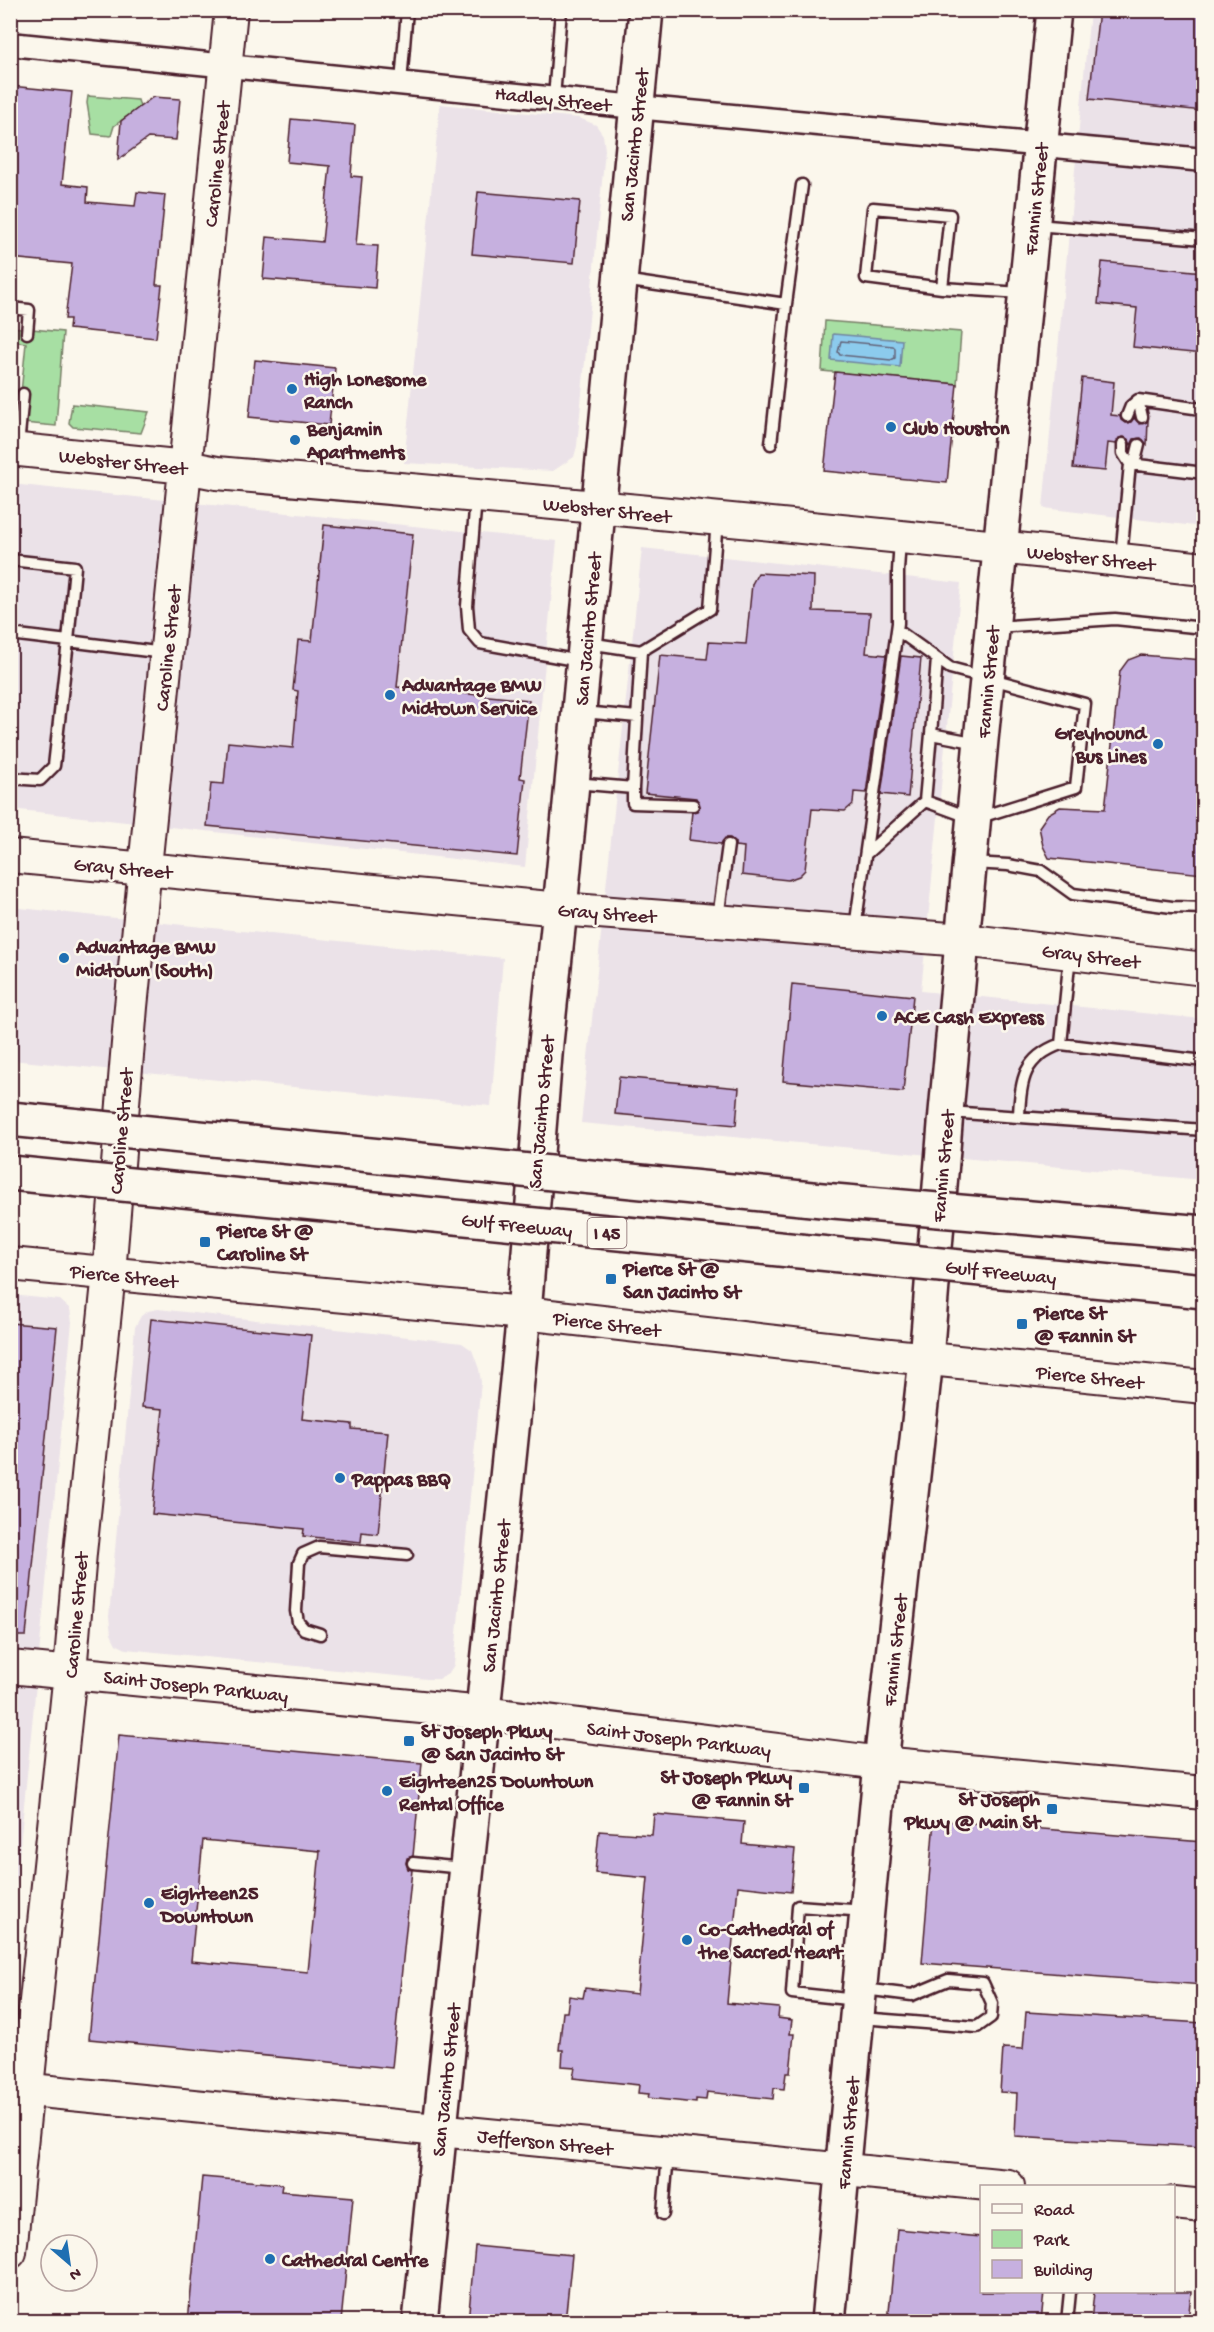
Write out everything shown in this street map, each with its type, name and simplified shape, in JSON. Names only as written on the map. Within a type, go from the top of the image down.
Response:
[{"type":"main road","name":"San Jacinto Street","points":[[420,2322],[524,1313],[546,1043],[646,10]]},
{"type":"main road","name":"Fannin Street","points":[[828,2322],[881,1763],[926,1359],[946,1112],[992,627],[1054,10]]},
{"type":"main road","points":[[10,1119],[822,1200],[1203,1233]]},
{"type":"main road","name":"Gulf Freeway","points":[[10,1173],[1203,1291]]},
{"type":"street","name":"Caroline Street","points":[[10,2252],[19,2089],[70,1672],[109,1274],[130,1019],[231,10]]},
{"type":"street","name":"Hadley Street","points":[[10,44],[636,107],[1203,160]]},
{"type":"street","name":"Webster Street","points":[[14,449],[186,467],[217,473],[717,519],[1203,569]]},
{"type":"street","name":"Gray Street","points":[[10,856],[560,909],[963,940],[1203,969]]},
{"type":"street","name":"Pierce Street","points":[[10,1264],[524,1313],[926,1359],[1203,1387]]},
{"type":"street","name":"Saint Joseph Parkway","points":[[10,1667],[483,1713],[881,1763],[1203,1793]]},
{"type":"street","name":"Jefferson Street","points":[[19,2089],[989,2185]]},
{"type":"street","points":[[1175,2203],[1203,2206]]},
{"type":"lane","points":[[401,83],[407,10]]},
{"type":"lane","points":[[554,98],[561,10]]},
{"type":"lane","points":[[771,444],[802,185]]},
{"type":"lane","points":[[942,288],[950,215],[873,208],[866,278],[942,288],[1026,294]]},
{"type":"lane","points":[[1033,225],[1203,239]]},
{"type":"lane","points":[[620,279],[786,304]]},
{"type":"lane","points":[[10,308],[29,310],[27,333]]},
{"type":"lane","points":[[14,449],[23,394]]},
{"type":"lane","points":[[1138,400],[1142,417]]},
{"type":"lane","points":[[1126,416],[1131,406],[1138,400],[1201,409]]},
{"type":"lane","points":[[1123,444],[1123,453],[1130,464]]},
{"type":"lane","points":[[1121,560],[1130,464],[1136,457],[1139,445]]},
{"type":"lane","points":[[1130,464],[1203,473]]},
{"type":"lane","points":[[476,496],[467,606],[469,630],[480,643],[584,652],[641,651],[710,609],[717,519]]},
{"type":"lane","points":[[855,931],[897,630],[901,537]]},
{"type":"lane","points":[[10,560],[75,567],[54,766],[40,780],[10,778]]},
{"type":"lane","points":[[992,627],[1115,618],[1203,628]]},
{"type":"lane","points":[[897,630],[950,668],[1085,704],[1077,787],[974,819],[925,801]]},
{"type":"lane","points":[[10,634],[167,653]]},
{"type":"lane","points":[[641,651],[633,803],[693,805]]},
{"type":"lane","points":[[867,853],[925,801],[937,659]]},
{"type":"lane","points":[[579,712],[637,717]]},
{"type":"lane","points":[[931,734],[981,744]]},
{"type":"lane","points":[[572,782],[633,788]]},
{"type":"lane","points":[[718,921],[728,845]]},
{"type":"lane","points":[[970,863],[1008,865],[1041,871],[1073,894],[1172,907],[1203,908]]},
{"type":"lane","points":[[1061,1044],[1071,953]]},
{"type":"lane","points":[[1019,1117],[1019,1090],[1026,1071],[1044,1050],[1061,1044],[1203,1061]]},
{"type":"lane","points":[[946,1112],[1203,1130]]},
{"type":"lane","points":[[320,1634],[304,1629],[298,1622],[296,1611],[299,1563],[303,1554],[319,1547],[407,1556]]},
{"type":"lane","points":[[412,1863],[466,1869]]},
{"type":"lane","points":[[859,2002],[912,1995],[948,1980],[983,1983],[992,2003],[991,2017],[977,2028],[859,2002],[792,1992],[798,1906],[867,1911]]},
{"type":"lane","points":[[663,2214],[668,2153]]},
{"type":"lane","points":[[1067,2322],[1070,2293]]},
{"type":"shaded area","points":[[1090,11],[1203,11],[1203,527],[1043,508]]},
{"type":"shaded area","points":[[440,104],[579,118],[596,125],[603,135],[605,150],[577,446],[574,457],[553,471],[404,463]]},
{"type":"shaded area","points":[[11,484],[557,541],[525,867],[11,809]]},
{"type":"shaded area","points":[[642,548],[961,583],[921,991],[1203,1019],[1203,1180],[581,1123]]},
{"type":"shaded area","points":[[10,907],[503,958],[491,1106],[11,1060]]},
{"type":"shaded area","points":[[11,1295],[60,1300],[70,1309],[72,1322],[11,1936]]},
{"type":"shaded area","points":[[158,1309],[462,1343],[472,1350],[481,1382],[454,1665],[448,1674],[439,1679],[427,1679],[126,1649],[116,1644],[111,1634],[109,1617],[135,1327],[141,1316],[148,1311]]},
{"type":"green space","points":[[88,96],[138,100],[140,107],[114,126],[111,136],[92,134]]},
{"type":"green space","points":[[825,321],[961,332],[957,384],[822,371]]},
{"type":"green space","points":[[11,327],[63,332],[56,426],[12,422],[11,392],[21,393],[26,343],[11,341]]},
{"type":"green space","points":[[72,404],[149,412],[141,433],[73,427],[69,423]]},
{"type":"water","points":[[833,334],[902,340],[900,367],[831,360]]},
{"type":"building","points":[[1099,10],[1203,10],[1203,111],[1089,99]]},
{"type":"building","points":[[10,86],[72,92],[62,184],[88,187],[87,202],[135,206],[137,192],[165,195],[156,285],[162,285],[156,338],[69,329],[70,319],[65,319],[72,264],[10,258]]},
{"type":"building","points":[[153,97],[180,99],[176,140],[148,138],[118,160],[121,121]]},
{"type":"building","points":[[291,119],[355,125],[351,176],[362,177],[356,245],[378,246],[375,288],[263,279],[267,237],[322,242],[330,166],[287,162]]},
{"type":"building","points":[[478,192],[580,201],[574,263],[472,254]]},
{"type":"building","points":[[1102,262],[1203,272],[1203,354],[1133,347],[1137,308],[1098,304]]},
{"type":"building","name":"High Lonesome Ranch","points":[[255,360],[335,368],[329,425],[249,417]]},
{"type":"building","name":"Club Houston","points":[[835,372],[957,384],[947,483],[824,471]]},
{"type":"building","points":[[1082,378],[1114,382],[1111,415],[1120,416],[1125,423],[1131,422],[1134,418],[1140,424],[1148,421],[1147,445],[1141,438],[1134,439],[1131,445],[1124,437],[1119,438],[1116,444],[1108,443],[1105,471],[1073,468]]},
{"type":"building","name":"Advantage BMW Midtown Service","points":[[324,525],[413,534],[397,687],[529,700],[520,778],[525,779],[517,856],[207,826],[211,783],[224,784],[228,742],[293,748],[298,691],[293,690],[298,640],[312,641]]},
{"type":"building","points":[[758,573],[814,576],[813,611],[870,613],[866,653],[886,655],[866,793],[854,792],[853,804],[845,811],[812,809],[805,870],[799,876],[788,880],[742,875],[744,847],[735,846],[735,842],[730,838],[725,838],[721,844],[689,840],[692,812],[697,811],[700,806],[696,798],[645,793],[660,655],[707,659],[709,642],[746,644],[752,584]]},
{"type":"building","name":"Greyhound Bus Lines","points":[[1141,655],[1203,660],[1203,874],[1049,858],[1043,846],[1039,827],[1048,814],[1060,807],[1105,809],[1120,671],[1128,660]]},
{"type":"building","points":[[901,656],[921,658],[908,797],[881,794]]},
{"type":"building","points":[[792,984],[913,996],[903,1092],[783,1081]]},
{"type":"building","points":[[619,1077],[739,1088],[736,1125],[615,1114]]},
{"type":"building","points":[[151,1319],[311,1335],[302,1419],[352,1424],[352,1429],[388,1432],[378,1534],[362,1532],[361,1542],[303,1536],[304,1529],[152,1514],[163,1409],[142,1407]]},
{"type":"building","points":[[10,1323],[57,1327],[26,1636],[10,1636]]},
{"type":"building","name":"Eighteen25 Downtown","points":[[119,1735],[422,1763],[413,1856],[407,1858],[406,1863],[408,1869],[412,1870],[392,2068],[89,2039]],"holes":[[[203,1840],[320,1851],[308,1972],[191,1961]]]},
{"type":"building","name":"Co-Cathedral of the Sacred Heart","points":[[654,1814],[744,1822],[742,1844],[795,1849],[791,1892],[738,1886],[727,2003],[779,2008],[778,2018],[792,2020],[790,2034],[794,2034],[790,2073],[786,2073],[784,2089],[774,2088],[773,2099],[707,2092],[706,2100],[696,2099],[696,2103],[648,2098],[649,2094],[638,2093],[639,2085],[573,2078],[575,2067],[562,2066],[563,2050],[559,2050],[563,2012],[567,2012],[569,1996],[583,1998],[585,1988],[637,1994],[648,1878],[595,1873],[599,1831],[652,1835]]},
{"type":"building","points":[[934,1820],[1203,1842],[1203,1985],[922,1963]]},
{"type":"building","points":[[1026,2012],[1203,2023],[1203,2147],[1015,2136],[1017,2093],[1000,2092],[1003,2048],[1023,2049]]},
{"type":"building","name":"Cathedral Centre","points":[[202,2177],[282,2184],[281,2191],[353,2197],[341,2322],[188,2322]]},
{"type":"building","points":[[897,2229],[980,2237],[980,2293],[1044,2293],[1041,2322],[888,2322]]},
{"type":"building","points":[[475,2246],[572,2255],[565,2322],[468,2322]]},
{"type":"building","points":[[1191,2292],[1188,2322],[1091,2322],[1094,2293]]},
{"type":"place","name":"High Lonesome Ranch","points":[[292,389]]},
{"type":"place","name":"Club Houston","points":[[891,427]]},
{"type":"place","name":"Benjamin Apartments","points":[[295,440]]},
{"type":"place","name":"Advantage BMW Midtown Service","points":[[390,695]]},
{"type":"place","name":"Greyhound Bus Lines","points":[[1158,744]]},
{"type":"place","name":"Advantage BMW Midtown (South)","points":[[64,958]]},
{"type":"place","name":"ACE Cash Express","points":[[882,1016]]},
{"type":"place","name":"Pierce St @ Caroline St","points":[[205,1242]]},
{"type":"place","name":"Pierce St @ San Jacinto St","points":[[611,1279]]},
{"type":"place","name":"Pierce St @ Fannin St","points":[[1022,1324]]},
{"type":"place","name":"Pappas BBQ","points":[[340,1478]]},
{"type":"place","name":"St Joseph Pkwy @ San Jacinto St","points":[[409,1741]]},
{"type":"place","name":"St Joseph Pkwy @ Fannin St","points":[[804,1788]]},
{"type":"place","name":"Eighteen25 Downtown Rental Office","points":[[387,1791]]},
{"type":"place","name":"St Joseph Pkwy @ Main St","points":[[1052,1809]]},
{"type":"place","name":"Eighteen25 Downtown","points":[[149,1903]]},
{"type":"place","name":"Co-Cathedral of the Sacred Heart","points":[[687,1940]]},
{"type":"place","name":"Cathedral Centre","points":[[270,2259]]}]
